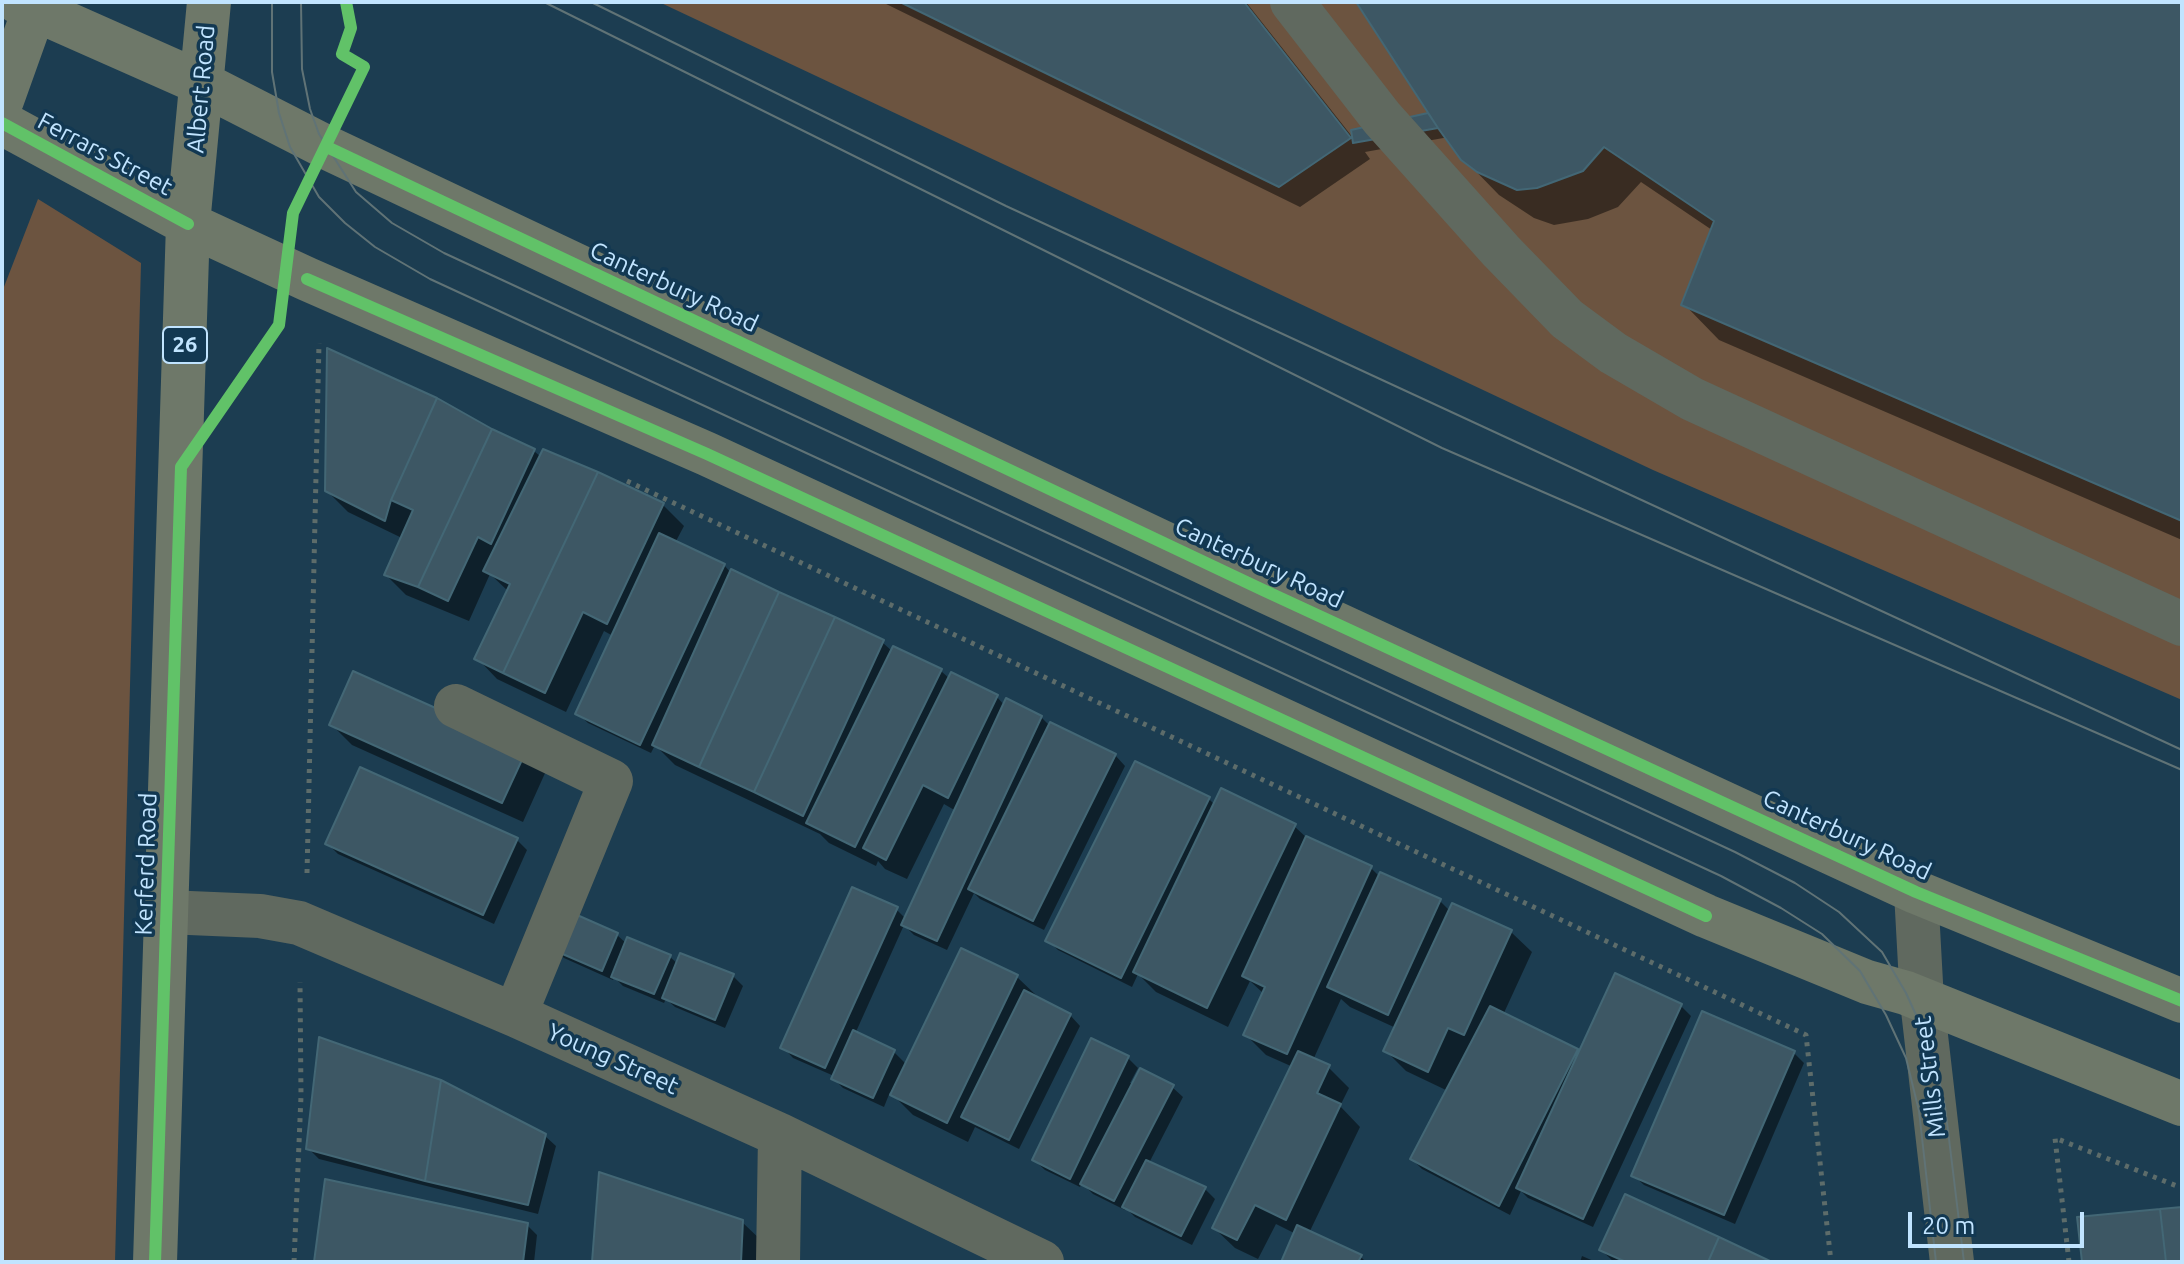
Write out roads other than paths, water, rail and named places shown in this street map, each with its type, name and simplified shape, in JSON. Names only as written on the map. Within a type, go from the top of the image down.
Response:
[{"type":"main road","name":"Albert Road","points":[[188,224],[209,2]]},
{"type":"main road","points":[[2,100],[30,4],[201,83]]},
{"type":"main road","name":"Canterbury Road","points":[[201,83],[330,149],[1263,590],[1916,892],[2182,1001]]},
{"type":"main road","name":"Ferrars Street","points":[[2,123],[188,224]]},
{"type":"main road","points":[[188,224],[722,461],[1706,916],[2182,1104]]},
{"type":"main road","name":"Kerferd Road","points":[[155,1262],[188,224]]},
{"type":"street","points":[[1292,2],[1382,118],[1501,251],[1567,319],[1613,353],[1692,399],[2182,624]]},
{"type":"street","points":[[456,706],[611,781],[515,1015]]},
{"type":"street","name":"Mills Street","points":[[1916,892],[1922,1001],[1952,1262]]},
{"type":"street","name":"Young Street","points":[[166,912],[260,916],[299,923],[515,1015],[780,1135],[1042,1262]]},
{"type":"street","points":[[778,1262],[780,1135]]},
{"type":"tram line","points":[[272,2],[272,72],[279,113],[290,147],[319,197],[375,247],[430,279],[1721,876],[1822,934],[1860,971],[1886,1015],[1906,1058],[1919,1111],[1936,1262]]},
{"type":"tram line","points":[[301,2],[302,69],[319,134],[356,192],[392,223],[444,253],[1735,852],[1795,883],[1839,912],[1882,952],[1906,993],[1932,1050],[1945,1106],[1964,1262]]},
{"type":"tram line","points":[[544,2],[1442,448],[2182,770]]},
{"type":"tram line","points":[[591,2],[1006,206],[2182,750]]}]
